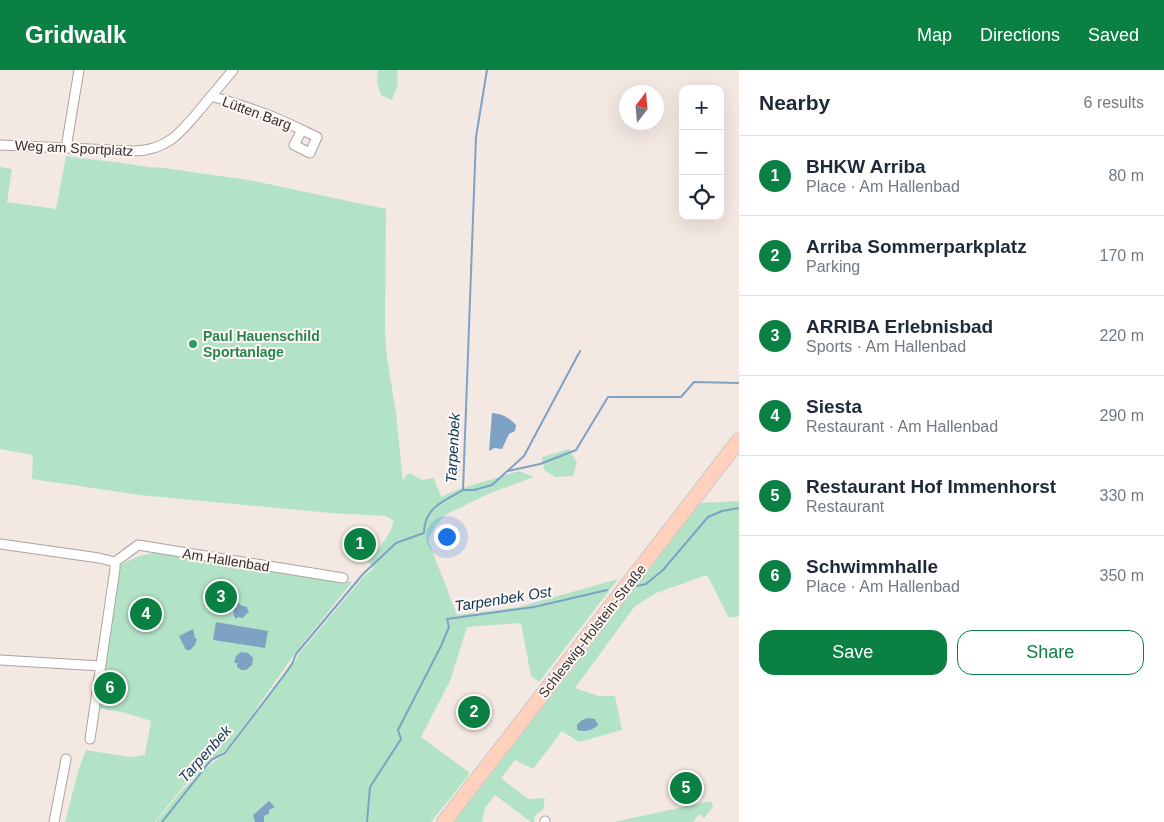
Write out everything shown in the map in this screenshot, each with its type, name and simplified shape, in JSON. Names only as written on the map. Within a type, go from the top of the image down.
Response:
[{"type":"main road","name":"Schleswig-Holstein-Straße","points":[[444,822],[739,440]]},
{"type":"street","points":[[66,148],[79,70]]},
{"type":"street","name":"Weg am Sportplatz","points":[[0,145],[133,151],[156,148],[180,134],[233,70]]},
{"type":"street","name":"Lütten Barg","points":[[211,96],[269,115],[302,130]]},
{"type":"street","points":[[0,544],[100,558],[115,562],[90,739]]},
{"type":"street","name":"Am Hallenbad","points":[[115,562],[138,545],[343,578]]},
{"type":"street","points":[[0,660],[101,666]]},
{"type":"street","points":[[54,822],[66,759]]},
{"type":"green space","points":[[378,70],[397,70],[398,84],[392,100],[381,95],[377,82]]},
{"type":"green space","name":"Paul Hauenschild Sportanlage","points":[[66,156],[249,180],[386,209],[385,331],[403,482],[406,475],[410,473],[422,480],[434,478],[441,497],[459,489],[519,471],[534,477],[488,494],[445,515],[435,527],[428,540],[457,615],[519,607],[618,579],[539,682],[531,676],[521,623],[467,627],[450,681],[421,737],[469,772],[468,776],[431,822],[264,822],[264,816],[269,814],[253,815],[255,822],[156,822],[183,789],[211,764],[226,754],[286,670],[295,662],[298,655],[365,575],[373,569],[368,561],[387,537],[394,521],[386,516],[330,513],[140,495],[32,479],[33,455],[0,449],[0,167],[12,169],[7,202],[56,209]]},
{"type":"green space","points":[[569,449],[577,463],[573,476],[555,477],[544,470],[542,457]]},
{"type":"green space","points":[[739,501],[739,616],[729,618],[707,575],[656,593],[635,606],[575,688],[598,696],[615,696],[622,730],[579,742],[562,731],[533,769],[515,760],[501,778],[528,799],[545,798],[543,810],[535,815],[534,822],[531,822],[495,795],[485,808],[482,822],[452,822],[689,515],[700,503]]},
{"type":"green space","points":[[159,552],[352,582],[296,652],[230,746],[182,788],[155,822],[65,822],[79,768],[86,750],[130,757],[145,755],[151,721],[122,712],[98,708],[120,565],[139,556]]},
{"type":"green space","points":[[711,801],[713,807],[704,818],[699,814],[694,822],[614,822]]},
{"type":"water","points":[[492,413],[505,416],[516,425],[515,431],[509,434],[502,449],[494,448],[489,451]]},
{"type":"water","points":[[239,603],[247,607],[249,614],[247,613],[243,618],[238,617],[236,619],[233,612]]},
{"type":"water","points":[[216,622],[268,631],[265,648],[213,640]]},
{"type":"water","points":[[193,629],[197,639],[195,645],[190,650],[186,650],[179,636]]},
{"type":"water","points":[[241,652],[248,653],[253,658],[252,665],[246,670],[241,670],[237,667],[237,663],[234,663],[236,656]]},
{"type":"water","points":[[588,718],[595,719],[598,725],[593,729],[577,730],[577,725]]},
{"type":"water","points":[[269,801],[275,807],[269,810],[269,814],[264,816],[264,822],[255,822],[253,815]]},
{"type":"waterway","name":"Tarpenbek","points":[[162,822],[211,760],[225,753],[288,670],[296,654],[363,574],[396,543],[424,533],[427,517],[431,511],[463,490],[476,137],[487,70]]},
{"type":"waterway","points":[[463,490],[474,490],[492,485],[524,456],[580,351]]},
{"type":"waterway","points":[[508,471],[540,464],[576,450],[608,397],[681,397],[694,382],[739,383]]},
{"type":"waterway","name":"Tarpenbek Ost","points":[[637,586],[646,584],[663,570],[708,517],[722,511],[739,508]]},
{"type":"waterway","name":"Tarpenbek Ost","points":[[367,822],[370,787],[401,739],[398,730],[441,646],[449,627],[447,619],[534,607],[607,590]]},
{"type":"place","name":"Paul Hauenschild Sportanlage","points":[[193,344]]},
{"type":"place","name":"BHKW Arriba","points":[[360,544]]},
{"type":"place","name":"ARRIBA Erlebnisbad","points":[[221,597]]},
{"type":"place","name":"Siesta","points":[[146,614]]},
{"type":"place","name":"Schwimmhalle","points":[[110,688]]},
{"type":"place","name":"Arriba Sommerparkplatz","points":[[474,712]]},
{"type":"place","name":"Restaurant Hof Immenhorst","points":[[686,788]]}]
